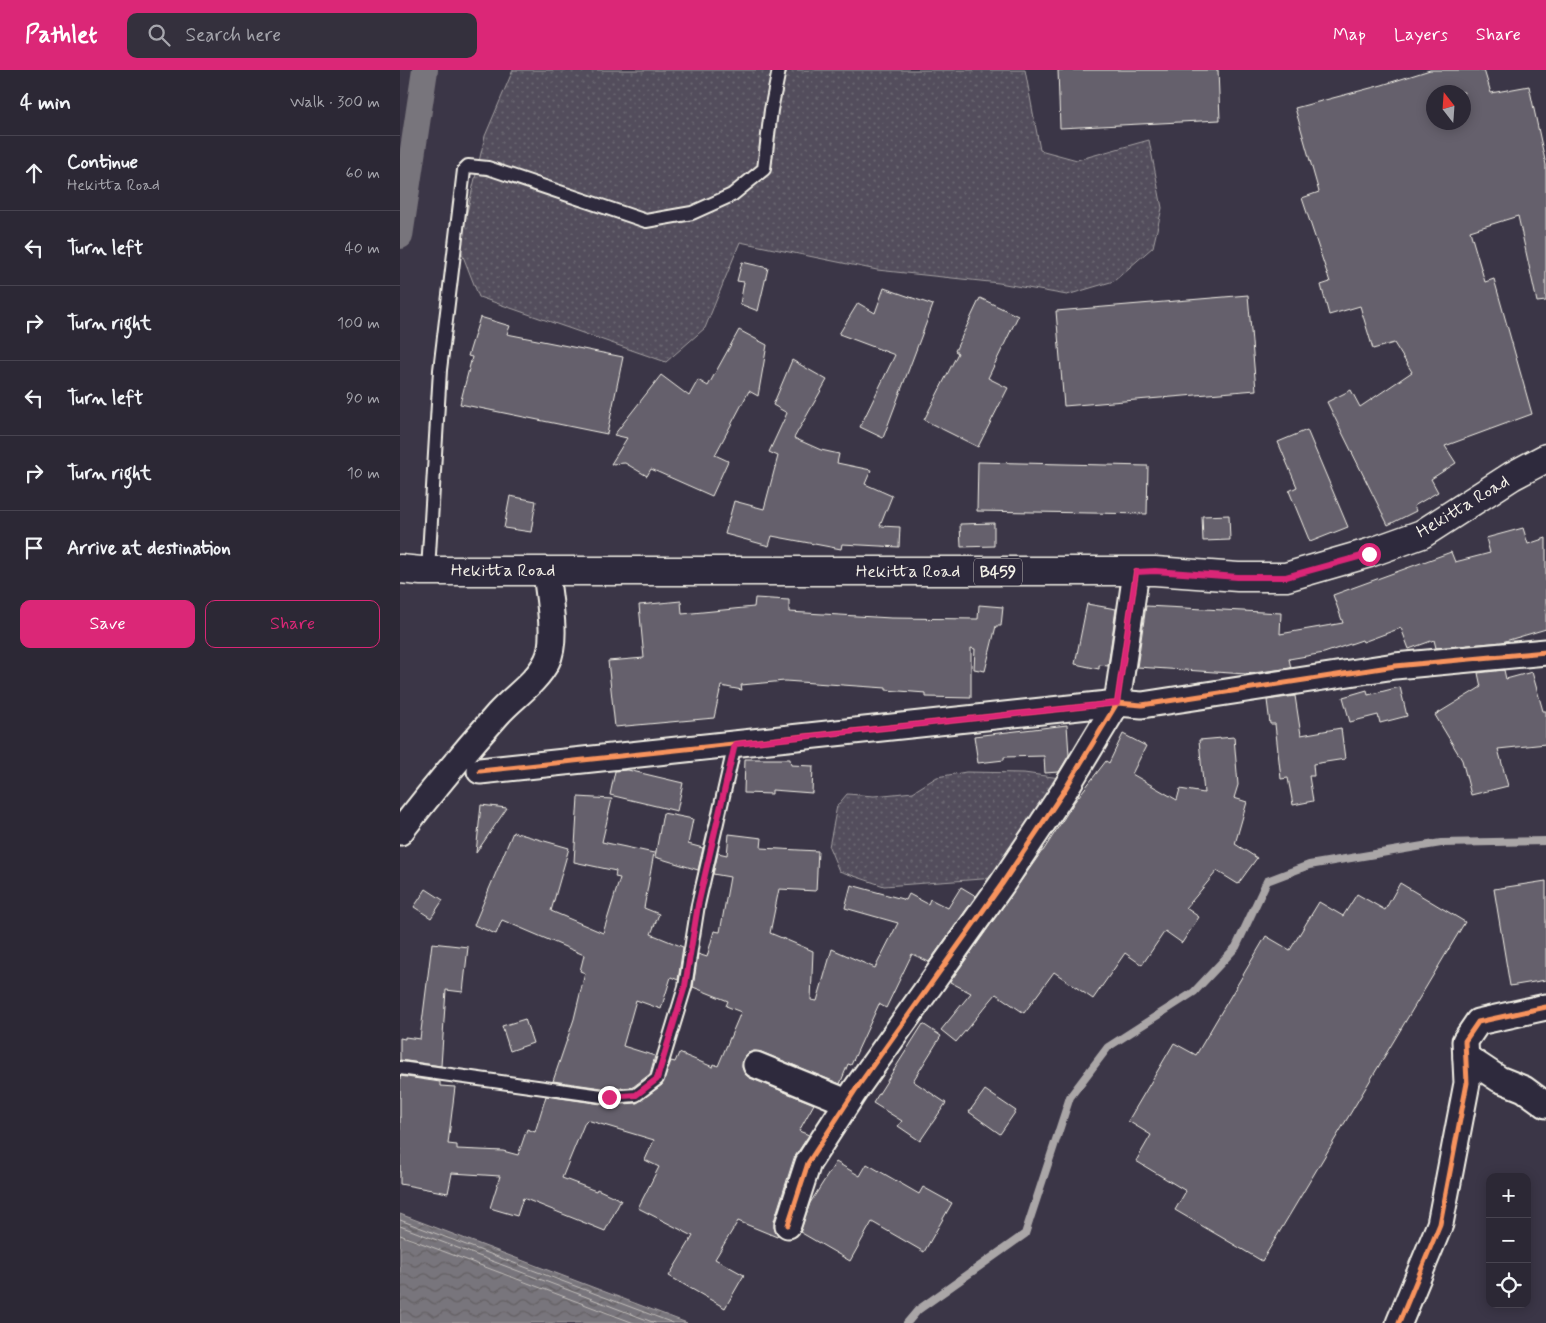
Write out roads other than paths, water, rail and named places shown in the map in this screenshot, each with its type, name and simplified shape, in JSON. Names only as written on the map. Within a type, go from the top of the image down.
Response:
[{"type":"main road","name":"Hekitta Road","points":[[416,570],[1155,571],[1238,577],[1286,577],[1369,554],[1422,534],[1512,476],[1546,458]]},
{"type":"street","points":[[400,832],[498,713],[527,686],[547,661],[553,640],[546,571]]},
{"type":"street","points":[[788,1224],[808,1163],[847,1102],[1002,884],[1064,791],[1117,703],[1136,572]]},
{"type":"street","points":[[480,771],[1117,703],[1142,705],[1395,666],[1546,652]]},
{"type":"street","points":[[1399,1323],[1440,1224],[1467,1082],[1464,1041],[1478,1022],[1546,1006]]},
{"type":"street","points":[[1466,1057],[1499,1079],[1524,1089],[1546,1105]]},
{"type":"street","points":[[756,1064],[847,1102]]},
{"type":"lane","points":[[416,570],[464,170],[468,166],[488,168],[646,221],[692,213],[732,195],[764,169],[771,110],[779,70]]},
{"type":"lane","points":[[400,1068],[609,1097],[636,1095],[657,1079],[685,986],[698,905],[735,744]]},
{"type":"water","points":[[400,1214],[687,1323],[400,1323]]},
{"type":"waterway","points":[[400,236],[425,70]]},
{"type":"waterway","points":[[907,1323],[918,1310],[1025,1234],[1070,1097],[1108,1047],[1194,992],[1236,947],[1267,881],[1309,865],[1441,843],[1546,841]]}]
